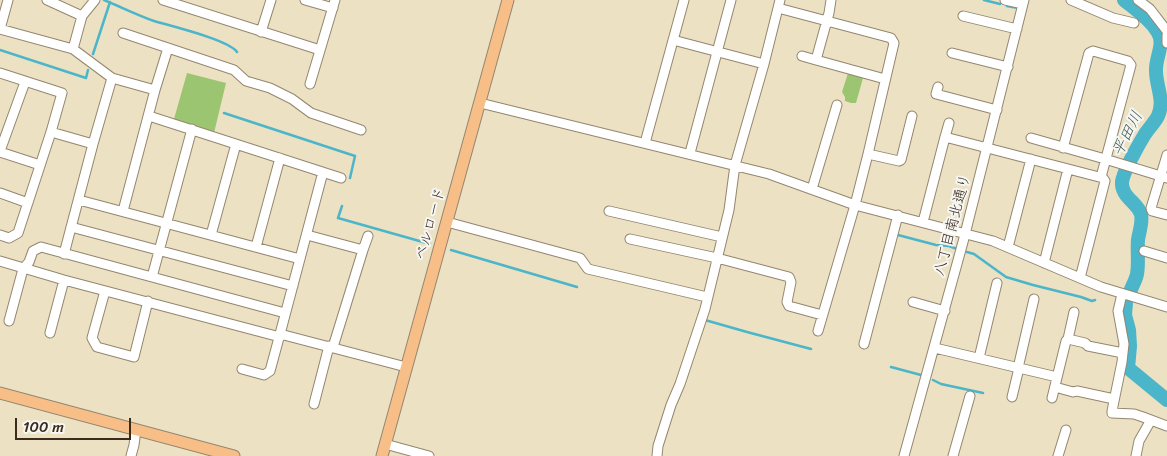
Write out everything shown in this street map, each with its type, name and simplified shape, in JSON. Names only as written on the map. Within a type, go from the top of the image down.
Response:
[{"type":"main road","name":"ベルロード","points":[[382,456],[508,0]]},
{"type":"main road","points":[[0,393],[234,456]]},
{"type":"street","points":[[8,0],[0,29],[73,49],[112,78],[155,90]]},
{"type":"street","points":[[47,0],[82,16]]},
{"type":"street","points":[[73,49],[82,16],[95,0]]},
{"type":"street","points":[[162,0],[320,50]]},
{"type":"street","points":[[261,32],[271,0]]},
{"type":"street","points":[[305,0],[334,4],[310,84]]},
{"type":"street","points":[[645,143],[684,0]]},
{"type":"street","points":[[690,154],[731,0]]},
{"type":"street","points":[[816,60],[831,0]]},
{"type":"street","points":[[1005,0],[1024,2]]},
{"type":"street","points":[[1071,0],[1113,18],[1134,23]]},
{"type":"street","points":[[1138,0],[1150,10],[1167,31]]},
{"type":"street","name":"八丁目南北通り","points":[[904,456],[966,233],[1024,2]]},
{"type":"street","points":[[657,456],[658,446],[707,298],[729,210],[735,165],[779,4],[827,21],[891,38],[894,43],[855,204],[818,331]]},
{"type":"street","points":[[963,16],[1017,30]]},
{"type":"street","points":[[123,33],[234,70],[246,81],[270,88],[292,99],[311,113],[362,130]]},
{"type":"street","points":[[1167,35],[1167,43]]},
{"type":"street","points":[[673,40],[764,64]]},
{"type":"street","points":[[123,211],[168,48]]},
{"type":"street","points":[[1063,148],[1089,53],[1093,51],[1128,61],[1131,64],[1101,177]]},
{"type":"street","points":[[952,53],[1008,68]]},
{"type":"street","points":[[802,56],[886,79]]},
{"type":"street","points":[[0,73],[62,93],[18,233],[8,238],[0,235]]},
{"type":"street","points":[[64,254],[112,78]]},
{"type":"street","points":[[25,82],[0,151],[40,165]]},
{"type":"street","points":[[938,87],[936,94],[997,110]]},
{"type":"street","points":[[480,103],[769,174],[855,204],[992,241],[1100,287],[1167,307]]},
{"type":"street","points":[[812,189],[837,105]]},
{"type":"street","points":[[149,116],[341,178]]},
{"type":"street","points":[[868,154],[901,160],[912,116]]},
{"type":"street","points":[[923,222],[949,123]]},
{"type":"street","points":[[152,277],[192,129]]},
{"type":"street","points":[[51,132],[93,144]]},
{"type":"street","points":[[945,137],[1103,178],[1105,182],[1080,278]]},
{"type":"street","points":[[1031,138],[1164,177]]},
{"type":"street","points":[[211,235],[236,144]]},
{"type":"street","points":[[1167,155],[1164,177],[1151,208],[1167,215]]},
{"type":"street","points":[[256,247],[280,158]]},
{"type":"street","points":[[1008,247],[1031,159]]},
{"type":"street","points":[[1044,263],[1068,169]]},
{"type":"street","points":[[242,369],[264,375],[270,371],[323,172]]},
{"type":"street","points":[[0,193],[28,203]]},
{"type":"street","points":[[79,200],[300,259]]},
{"type":"street","points":[[609,211],[722,237]]},
{"type":"street","points":[[864,344],[898,215]]},
{"type":"street","points":[[447,222],[580,258],[588,269],[707,298]]},
{"type":"street","points":[[71,227],[292,286]]},
{"type":"street","points":[[307,235],[363,250]]},
{"type":"street","points":[[314,404],[368,236]]},
{"type":"street","points":[[630,239],[717,258],[789,277],[791,282],[786,302],[789,306],[822,315]]},
{"type":"street","points":[[9,321],[23,268],[29,262],[33,251],[41,247],[285,313]]},
{"type":"street","points":[[1144,251],[1167,258]]},
{"type":"street","points":[[0,261],[105,291],[406,367]]},
{"type":"street","points":[[50,333],[64,280]]},
{"type":"street","points":[[979,358],[997,283]]},
{"type":"street","points":[[105,291],[92,338],[97,347],[134,357],[148,302]]},
{"type":"street","points":[[1122,294],[1118,311],[1124,344],[1112,413],[1134,414],[1167,426]]},
{"type":"street","points":[[1012,397],[1034,299]]},
{"type":"street","points":[[913,302],[945,311]]},
{"type":"street","points":[[1052,398],[1074,312]]},
{"type":"street","points":[[1068,339],[1123,354]]},
{"type":"street","points":[[935,348],[1057,377]]},
{"type":"street","points":[[1054,387],[1114,399]]},
{"type":"street","points":[[953,456],[970,396]]},
{"type":"street","points":[[1136,456],[1139,441],[1151,420]]},
{"type":"street","points":[[131,456],[136,430]]},
{"type":"street","points":[[1058,456],[1066,430]]},
{"type":"street","points":[[385,444],[429,456]]},
{"type":"green space","points":[[187,73],[226,83],[214,133],[174,119]]},
{"type":"green space","points":[[848,73],[863,78],[856,103],[845,101],[842,92]]},
{"type":"waterway","points":[[104,0],[154,21],[212,38],[232,47],[237,52]]},
{"type":"waterway","points":[[984,0],[1000,4]]},
{"type":"waterway","name":"平田川","points":[[1124,0],[1142,14],[1160,36],[1156,66],[1160,110],[1157,118],[1135,151],[1122,182],[1124,192],[1141,214],[1137,274],[1130,292]]},
{"type":"waterway","points":[[93,54],[110,2]]},
{"type":"waterway","points":[[1007,6],[1018,8]]},
{"type":"waterway","points":[[0,50],[86,78],[88,70]]},
{"type":"waterway","points":[[224,113],[355,156],[350,178]]},
{"type":"waterway","points":[[342,206],[338,218],[430,244]]},
{"type":"waterway","points":[[898,235],[957,249]]},
{"type":"waterway","points":[[451,250],[577,287]]},
{"type":"waterway","points":[[967,252],[974,254],[1006,277],[1092,301],[1095,300]]},
{"type":"waterway","name":"平田川","points":[[1127,287],[1132,288]]},
{"type":"waterway","name":"平田川","points":[[1126,303],[1125,315],[1129,330],[1130,346],[1128,368],[1167,400]]},
{"type":"waterway","points":[[705,320],[811,349]]},
{"type":"waterway","points":[[891,367],[921,375]]},
{"type":"waterway","points":[[933,380],[941,384],[983,393]]}]
